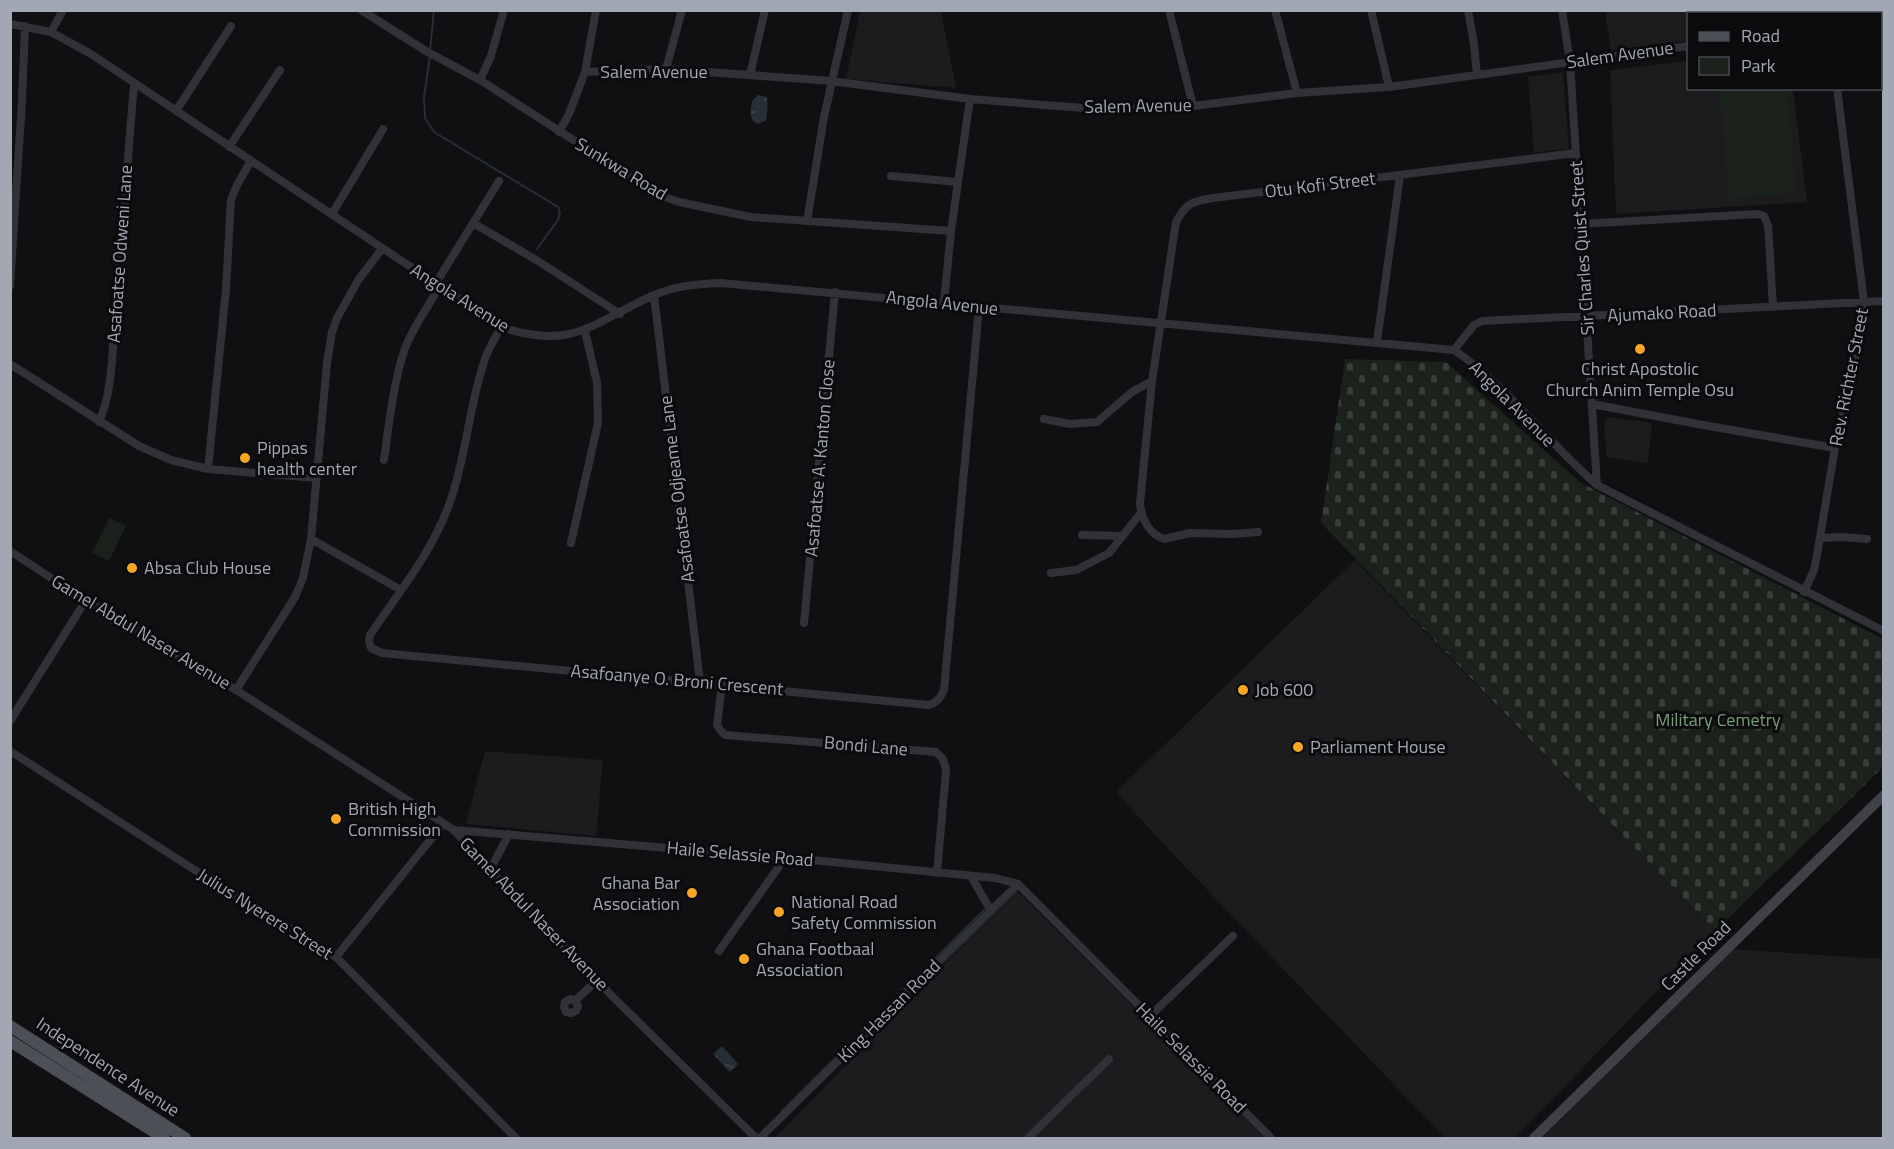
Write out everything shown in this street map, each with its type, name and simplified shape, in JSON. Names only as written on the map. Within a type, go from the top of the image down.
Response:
[{"type":"main road","name":"Castle Road","points":[[1534,1138],[1883,796]]},
{"type":"main road","name":"Independence Avenue","points":[[10,1026],[185,1138]]},
{"type":"main road","name":"Independence Avenue","points":[[10,1041],[164,1138]]},
{"type":"street","points":[[51,32],[63,10]]},
{"type":"street","points":[[480,80],[504,10]]},
{"type":"street","points":[[559,132],[569,114],[585,72],[596,10]]},
{"type":"street","points":[[666,69],[681,10]]},
{"type":"street","points":[[750,75],[765,10]]},
{"type":"street","points":[[807,221],[831,81],[848,10]]},
{"type":"street","points":[[1169,10],[1193,106]]},
{"type":"street","points":[[1275,10],[1297,93]]},
{"type":"street","points":[[1371,10],[1389,87]]},
{"type":"street","points":[[1468,10],[1477,75]]},
{"type":"street","name":"Sir Charles Quist Street","points":[[1563,10],[1570,62],[1597,485]]},
{"type":"street","name":"Sunkwa Road","points":[[362,11],[426,51],[480,80],[659,195],[679,202],[751,217],[951,231]]},
{"type":"street","name":"Angola Avenue","points":[[10,24],[51,32],[91,54],[134,85],[501,327],[521,334],[566,336],[585,331],[654,295],[682,287],[720,283],[1454,350],[1480,369],[1574,465],[1597,485],[1884,631]]},
{"type":"street","points":[[10,286],[22,112],[25,26]]},
{"type":"street","points":[[176,111],[231,26]]},
{"type":"street","name":"Salem Avenue","points":[[585,72],[666,69],[750,75],[831,81],[970,99],[1109,110],[1193,106],[1297,93],[1389,87],[1687,46]]},
{"type":"street","points":[[230,147],[280,70]]},
{"type":"street","name":"Asafoatse Odweni Lane","points":[[99,422],[107,396],[111,365],[134,85]]},
{"type":"street","name":"Rev. Richter Street","points":[[1804,592],[1814,570],[1835,448],[1852,377],[1864,302],[1837,90]]},
{"type":"street","points":[[944,302],[951,231],[970,99]]},
{"type":"street","points":[[332,214],[383,129]]},
{"type":"street","name":"Otu Kofi Street","points":[[1140,514],[1152,381],[1160,323],[1176,222],[1183,209],[1194,201],[1576,153]]},
{"type":"street","points":[[208,469],[226,289],[231,200],[251,161]]},
{"type":"street","points":[[891,176],[958,182]]},
{"type":"street","points":[[1377,342],[1400,176]]},
{"type":"street","points":[[384,460],[391,412],[405,350],[438,285],[499,181]]},
{"type":"street","points":[[1580,224],[1757,214],[1764,216],[1768,225],[1773,307]]},
{"type":"street","points":[[473,223],[538,261],[620,314]]},
{"type":"street","points":[[236,690],[300,587],[307,567],[332,332],[337,318],[359,279],[382,249]]},
{"type":"street","name":"Asafoatse A. Kanton Close","points":[[804,623],[835,292]]},
{"type":"street","name":"Asafoatse Odjeame Lane","points":[[654,295],[700,682]]},
{"type":"street","name":"Ajumako Road","points":[[1454,350],[1474,325],[1482,321],[1884,301]]},
{"type":"street","name":"Asafoanye O. Broni Crescent","points":[[501,327],[486,355],[459,471],[447,509],[427,552],[370,635],[370,648],[382,653],[929,705],[941,698],[945,678],[980,307]]},
{"type":"street","points":[[571,543],[598,423],[597,383],[585,331]]},
{"type":"street","points":[[10,364],[99,422],[154,454],[188,466],[208,469],[317,478]]},
{"type":"street","points":[[1044,419],[1070,424],[1097,422],[1132,392],[1152,381]]},
{"type":"street","points":[[1592,404],[1835,448]]},
{"type":"street","points":[[1051,573],[1076,570],[1109,553],[1140,514],[1147,526],[1164,539],[1190,533],[1258,532]]},
{"type":"street","points":[[1082,535],[1123,536]]},
{"type":"street","points":[[1820,538],[1867,539]]},
{"type":"street","points":[[311,539],[401,590]]},
{"type":"street","name":"Gamel Abdul Naser Avenue","points":[[10,551],[86,600],[236,690],[454,830],[597,980],[758,1138]]},
{"type":"street","points":[[10,721],[86,600]]},
{"type":"street","name":"Bondi Lane","points":[[722,684],[717,725],[725,735],[936,752],[943,759],[946,770],[937,873]]},
{"type":"street","name":"Julius Nyerere Street","points":[[10,751],[336,957],[516,1138]]},
{"type":"street","points":[[336,957],[443,824]]},
{"type":"street","name":"Haile Selassie Road","points":[[454,830],[995,878],[1018,884],[1271,1138]]},
{"type":"street","points":[[490,870],[509,834]]},
{"type":"street","points":[[719,951],[785,858]]},
{"type":"street","points":[[971,876],[991,911]]},
{"type":"street","name":"King Hassan Road","points":[[758,1138],[1018,884]]},
{"type":"street","points":[[1150,1016],[1233,936]]},
{"type":"street","points":[[575,1001],[597,980]]},
{"type":"street","points":[[1028,1138],[1109,1059]]},
{"type":"shaded area","points":[[1605,10],[1783,11],[1687,12],[1687,41],[1611,51]]},
{"type":"shaded area","points":[[860,11],[941,11],[956,88],[846,79]]},
{"type":"shaded area","points":[[1687,61],[1687,90],[1793,90],[1807,202],[1616,214],[1610,70]]},
{"type":"shaded area","points":[[1563,72],[1569,149],[1534,153],[1528,77]]},
{"type":"shaded area","points":[[1608,417],[1652,423],[1648,464],[1607,457],[1604,423]]},
{"type":"shaded area","points":[[1355,560],[1715,931],[1515,1138],[1445,1138],[1116,792]]},
{"type":"shaded area","points":[[485,751],[603,760],[596,836],[466,824]]},
{"type":"shaded area","points":[[1016,890],[1265,1138],[775,1138]]},
{"type":"shaded area","points":[[1729,949],[1883,959],[1883,1138],[1542,1138]]},
{"type":"green space","points":[[1719,90],[1787,90],[1796,193],[1729,199]]},
{"type":"green space","name":"Military Cemetry","points":[[1345,359],[1446,362],[1581,483],[1883,639],[1883,767],[1715,931],[1321,523]]},
{"type":"green space","points":[[109,518],[126,526],[109,561],[92,553]]},
{"type":"water","points":[[758,95],[767,97],[767,101],[766,120],[758,124],[751,117],[751,111],[752,101]]},
{"type":"water","points":[[722,1046],[738,1064],[730,1072],[713,1054]]},
{"type":"waterway","points":[[430,51],[434,10]]},
{"type":"waterway","points":[[430,56],[424,97],[425,118],[434,132],[558,207],[560,213],[558,220],[537,249]]},
{"type":"waterway","points":[[782,1111],[984,910]]},
{"type":"place","name":"Christ Apostolic Church Anim Temple Osu","points":[[1640,349]]},
{"type":"place","name":"Pippas health center","points":[[245,458]]},
{"type":"place","name":"Absa Club House","points":[[132,568]]},
{"type":"place","name":"Job 600","points":[[1243,690]]},
{"type":"place","name":"Parliament House","points":[[1298,747]]},
{"type":"place","name":"British High Commission","points":[[336,819]]},
{"type":"place","name":"Ghana Bar Association","points":[[692,893]]},
{"type":"place","name":"National Road Safety Commission","points":[[779,912]]},
{"type":"place","name":"Ghana Footbaal Association","points":[[744,959]]}]
